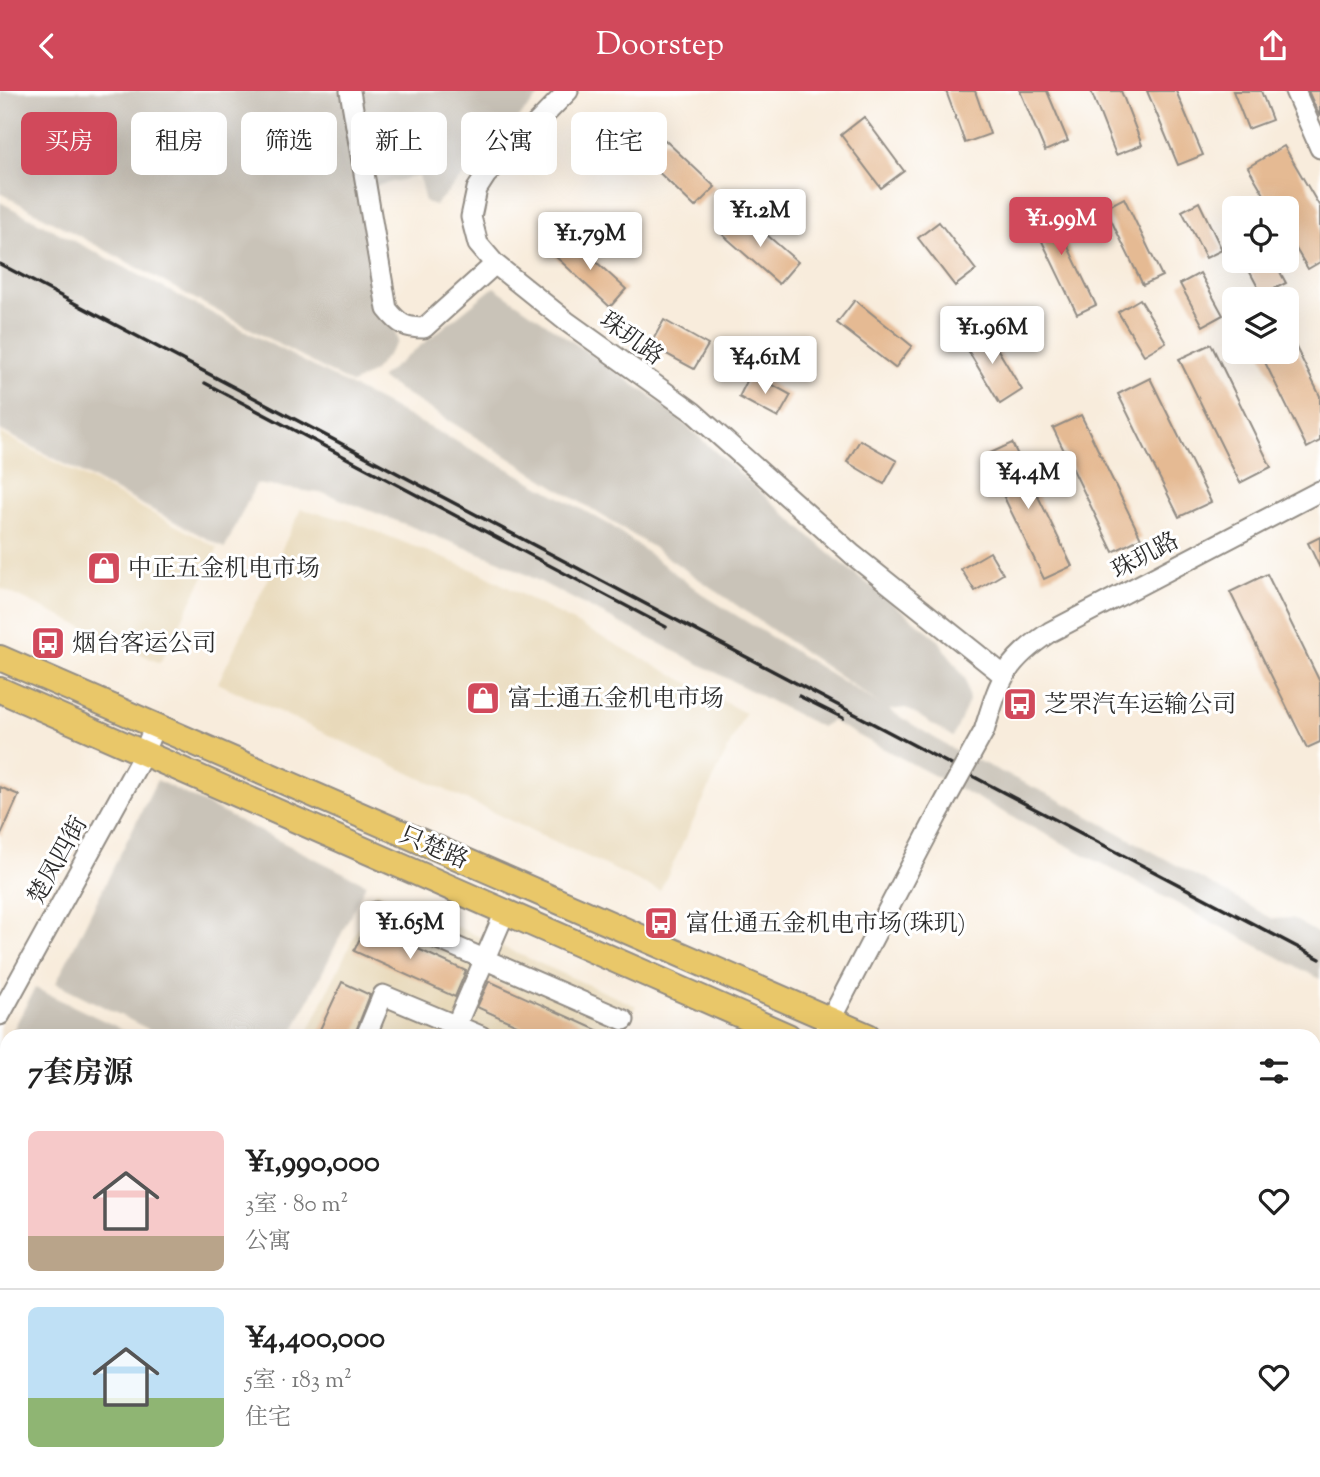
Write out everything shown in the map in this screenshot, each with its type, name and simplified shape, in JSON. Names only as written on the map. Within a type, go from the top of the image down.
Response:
[{"type":"main road","name":"只楚路","points":[[0,658],[826,1027]]},
{"type":"main road","name":"只楚路","points":[[0,690],[772,1029]]},
{"type":"street","points":[[350,91],[387,309],[397,321],[407,328],[424,327],[495,264]]},
{"type":"street","name":"珠玑路","points":[[568,91],[486,175],[477,189],[471,217],[478,244],[495,264],[566,321],[693,412],[853,555],[1002,674]]},
{"type":"street","points":[[1295,91],[1320,148]]},
{"type":"street","name":"珠玑路","points":[[826,1027],[984,731],[1002,674],[1030,646],[1050,632],[1320,491]]},
{"type":"street","name":"楚凤四街","points":[[0,1015],[143,755],[154,727]]},
{"type":"street","points":[[376,912],[624,1020]]},
{"type":"street","points":[[454,1029],[505,912]]},
{"type":"street","points":[[369,1029],[383,995],[449,1029]]},
{"type":"shaded area","points":[[0,91],[544,91],[524,112],[461,112],[461,175],[464,175],[435,205],[425,202],[419,176],[356,190],[398,342],[373,372],[352,384],[0,193]]},
{"type":"shaded area","points":[[0,202],[612,526],[705,596],[881,705],[651,546],[380,378],[494,287],[662,404],[830,554],[938,639],[966,680],[969,701],[953,737],[906,708],[889,710],[949,747],[1060,800],[1273,919],[1292,918],[1320,935],[1320,979],[831,721],[821,727],[500,561],[327,494],[256,484],[225,548],[0,430]]},
{"type":"shaded area","name":"中正五金机电市场","points":[[0,433],[218,548],[160,663],[0,588]]},
{"type":"shaded area","name":"富士通五金机电市场","points":[[301,509],[350,521],[481,573],[745,713],[660,891],[218,683]]},
{"type":"shaded area","points":[[157,780],[366,884],[294,1029],[148,1029],[56,983]]},
{"type":"shaded area","points":[[376,891],[636,1006],[626,1029],[309,1029]]},
{"type":"shaded area","points":[[35,988],[121,1029],[14,1029]]},
{"type":"building","points":[[946,91],[975,91],[990,134],[965,143]]},
{"type":"building","points":[[1020,91],[1047,91],[1068,141],[1045,151]]},
{"type":"building","points":[[1091,91],[1121,91],[1142,145],[1116,155]]},
{"type":"building","points":[[1147,91],[1176,91],[1203,155],[1178,165]]},
{"type":"building","points":[[1233,91],[1261,91],[1272,120],[1248,129]]},
{"type":"building","points":[[1308,91],[1320,91],[1320,117]]},
{"type":"building","points":[[864,117],[904,171],[881,188],[841,135]]},
{"type":"building","points":[[667,142],[715,187],[695,207],[662,175],[667,175]]},
{"type":"building","points":[[1284,146],[1320,207],[1320,262],[1308,269],[1299,254],[1299,196],[1265,196],[1248,167]]},
{"type":"building","points":[[1124,198],[1162,276],[1143,285],[1105,208]]},
{"type":"building","points":[[1045,199],[1096,305],[1077,314],[1026,208]]},
{"type":"building","points":[[1199,202],[1222,250],[1206,258],[1182,211]]},
{"type":"building","points":[[742,213],[798,262],[779,284],[723,235]]},
{"type":"building","points":[[939,222],[976,270],[955,286],[918,238]]},
{"type":"building","points":[[570,238],[626,289],[610,307],[554,255]]},
{"type":"building","points":[[1200,273],[1222,316],[1203,326],[1180,284]]},
{"type":"building","points":[[1250,273],[1281,273],[1286,283],[1278,287],[1258,287]]},
{"type":"building","points":[[1140,299],[1166,342],[1144,355],[1118,312]]},
{"type":"building","points":[[855,300],[912,346],[895,368],[837,323]]},
{"type":"building","points":[[664,320],[708,345],[694,369],[650,345]]},
{"type":"building","points":[[985,328],[1022,390],[1000,404],[963,342]]},
{"type":"building","points":[[1211,344],[1271,467],[1240,483],[1179,359]]},
{"type":"building","points":[[1299,353],[1320,396],[1320,441],[1307,448],[1266,364],[1299,364]]},
{"type":"building","points":[[751,373],[791,395],[778,418],[739,397]]},
{"type":"building","points":[[1150,378],[1211,502],[1179,517],[1118,394]]},
{"type":"building","points":[[1081,415],[1141,538],[1113,552],[1053,428]]},
{"type":"building","points":[[860,440],[897,461],[884,484],[847,462]]},
{"type":"building","points":[[1012,443],[1072,566],[1044,579],[984,456]]},
{"type":"building","points":[[1320,537],[1320,568],[1308,543]]},
{"type":"building","points":[[990,552],[1003,574],[975,591],[961,569]]},
{"type":"building","points":[[1267,574],[1320,682],[1320,742],[1307,748],[1230,592]]},
{"type":"building","points":[[0,787],[19,795],[0,837]]},
{"type":"building","points":[[366,925],[466,971],[455,997],[354,951]]},
{"type":"building","points":[[489,981],[595,1029],[526,1029],[477,1007]]},
{"type":"building","points":[[342,982],[370,995],[357,1029],[320,1029]]},
{"type":"railway","points":[[0,264],[1320,959]]},
{"type":"railway","points":[[205,383],[666,627]]},
{"type":"railway","points":[[799,696],[843,718]]},
{"type":"place","name":"中正五金机电市场","points":[[104,568]]},
{"type":"place","name":"烟台客运公司","points":[[48,643]]},
{"type":"place","name":"富士通五金机电市场","points":[[483,698]]},
{"type":"place","name":"芝罘汽车运输公司","points":[[1020,704]]},
{"type":"place","name":"富仕通五金机电市场(珠玑)","points":[[661,923]]}]
